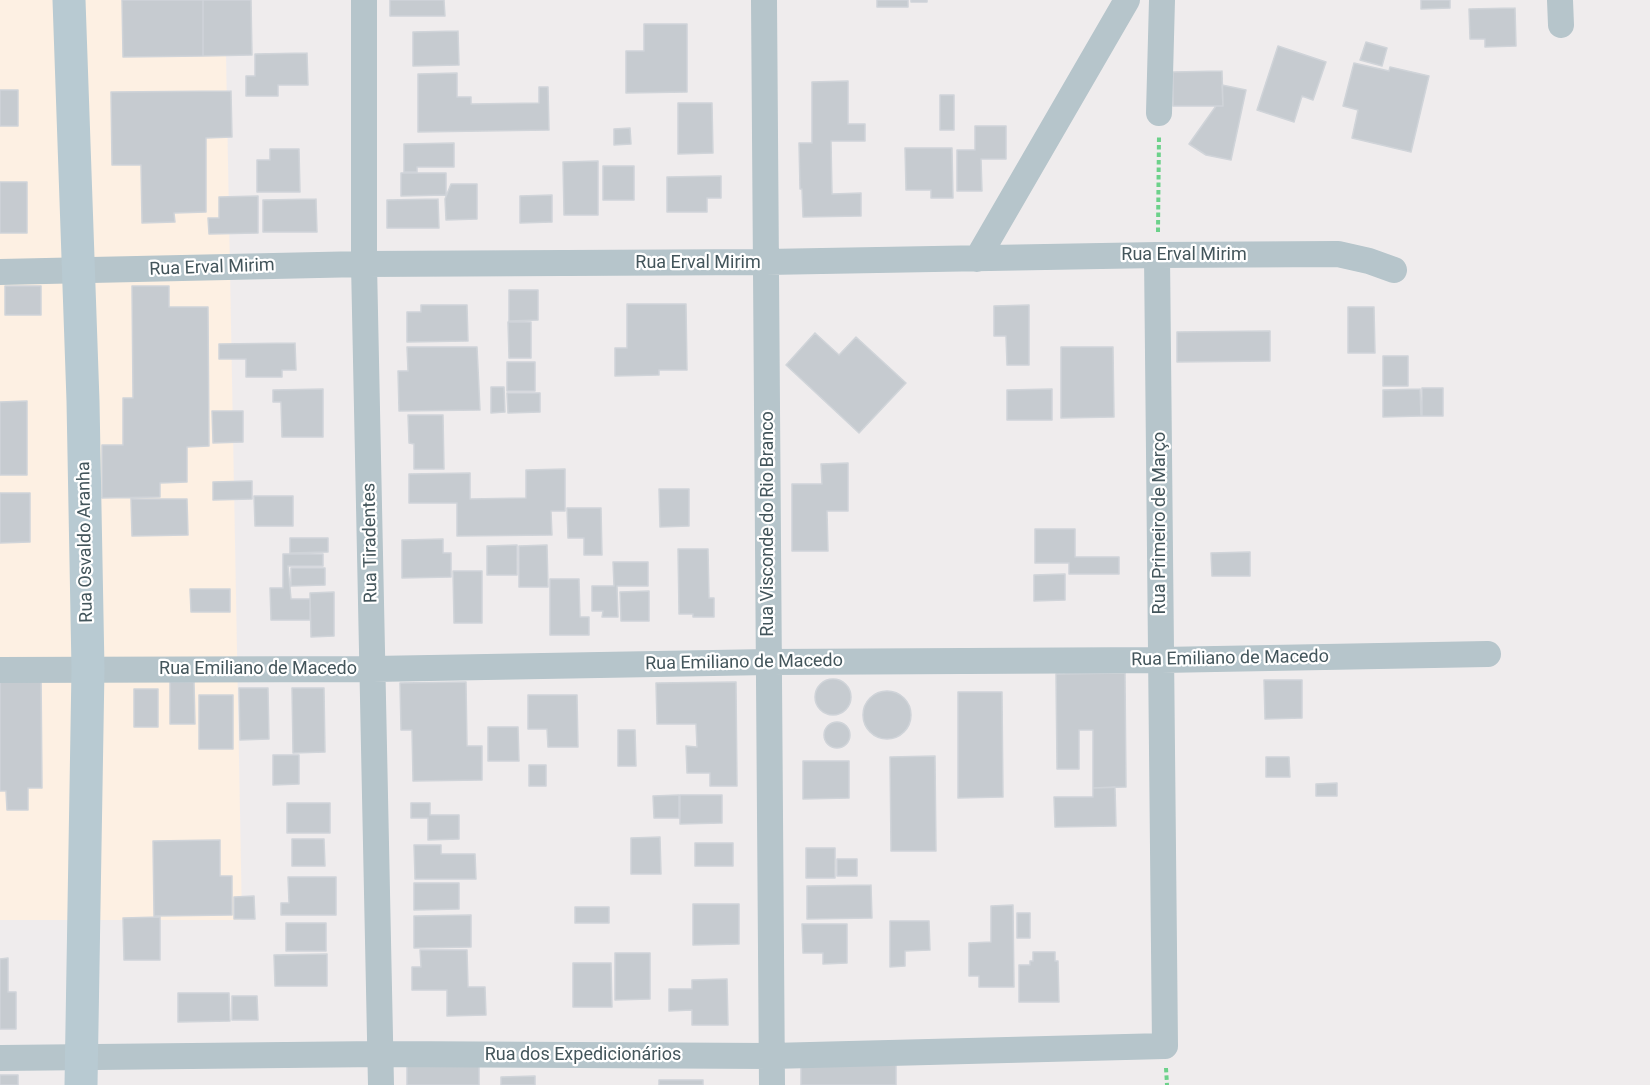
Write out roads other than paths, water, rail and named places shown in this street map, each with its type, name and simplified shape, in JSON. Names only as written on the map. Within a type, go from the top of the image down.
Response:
[{"type":"main road","name":"Rua Osvaldo Aranha","points":[[69,0],[88,669],[80,1071]]},
{"type":"street","name":"Rua Tiradentes","points":[[364,0],[364,264],[381,1085]]},
{"type":"street","name":"Rua Visconde do Rio Branco","points":[[764,0],[772,1085]]},
{"type":"street","points":[[977,259],[1127,0]]},
{"type":"street","points":[[1159,113],[1162,0]]},
{"type":"street","name":"Rua Erval Mirim","points":[[0,272],[364,264],[766,262],[1338,254],[1395,270]]},
{"type":"street","name":"Rua Primeiro de Março","points":[[1157,255],[1165,1046]]},
{"type":"street","name":"Rua Emiliano de Macedo","points":[[0,670],[374,669],[1488,654]]},
{"type":"street","name":"Rua dos Expedicionários","points":[[0,1058],[80,1071],[381,1054],[771,1056],[1165,1046]]}]
